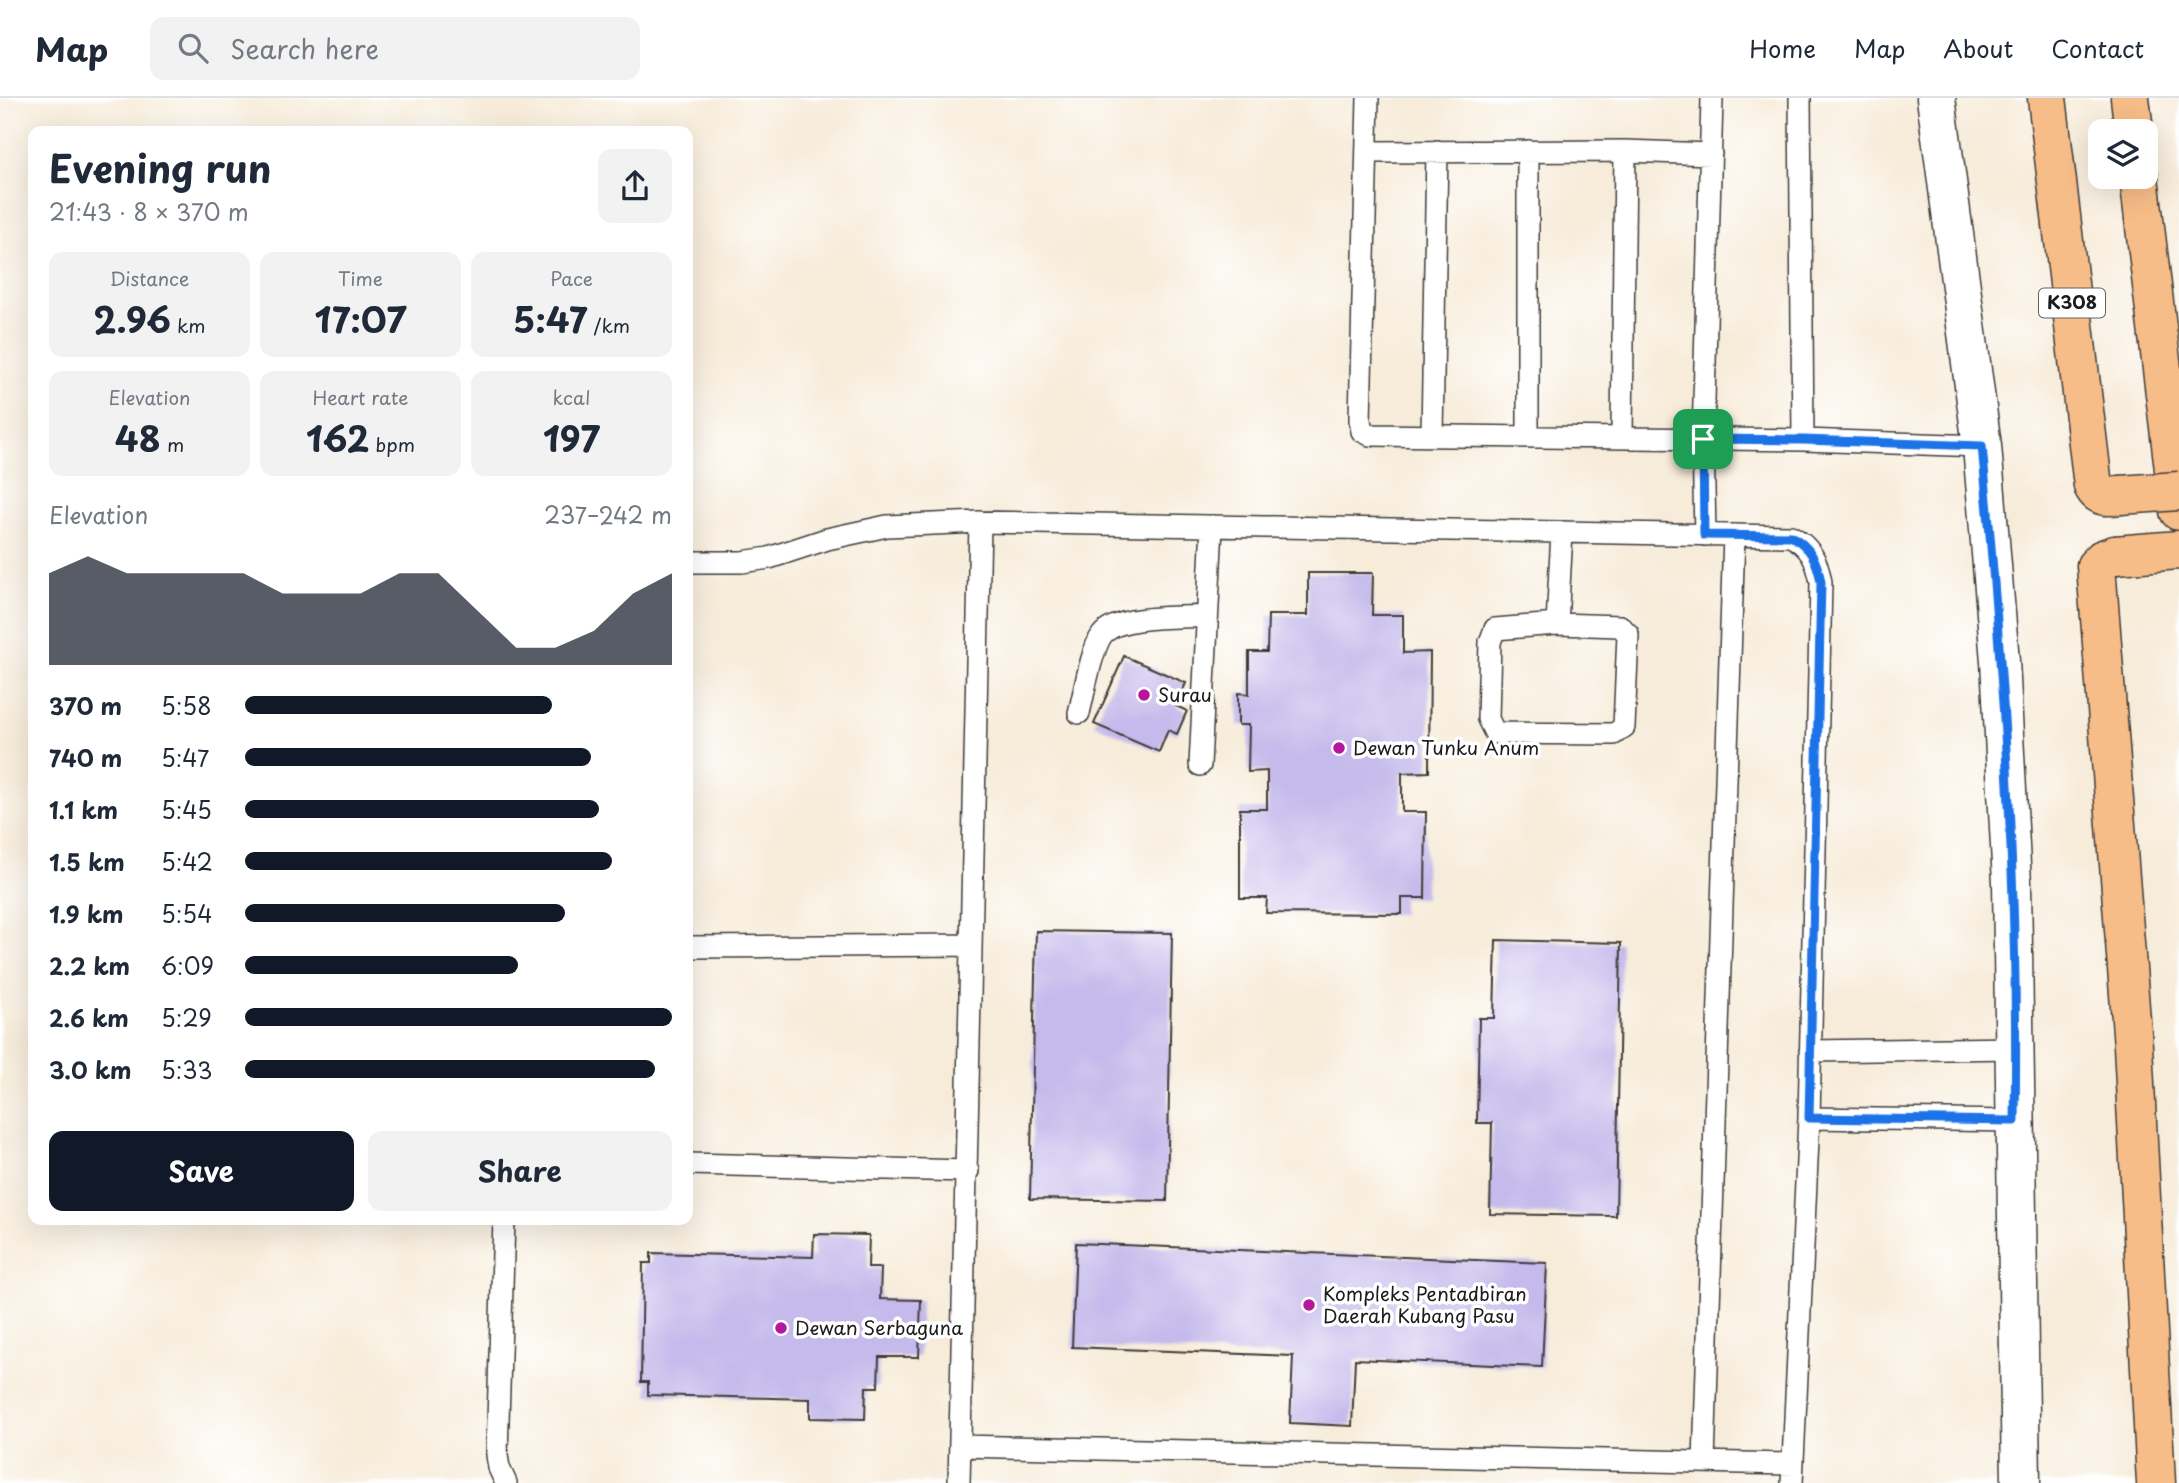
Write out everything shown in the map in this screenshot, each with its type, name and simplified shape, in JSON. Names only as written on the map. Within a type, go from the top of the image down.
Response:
[{"type":"highway","name":"K308","points":[[2046,98],[2093,486],[2096,492],[2105,497],[2179,491]]},
{"type":"highway","points":[[2130,98],[2133,119]]},
{"type":"highway","points":[[2140,189],[2179,511]]},
{"type":"highway","points":[[2150,1480],[2133,1046],[2096,566],[2103,559],[2115,555],[2179,550]]},
{"type":"street","points":[[1936,98],[1982,446],[2003,716],[2012,883],[2016,1048],[2021,1483]]},
{"type":"lane","points":[[1367,98],[1360,420],[1362,431],[1370,435],[1803,440],[1982,446]]},
{"type":"lane","points":[[1704,535],[1703,439],[1712,98]]},
{"type":"lane","points":[[1800,98],[1803,440]]},
{"type":"lane","points":[[1432,435],[1437,151]]},
{"type":"lane","points":[[1528,151],[1528,437]]},
{"type":"lane","points":[[1367,152],[1625,151],[1711,154]]},
{"type":"lane","points":[[1622,438],[1625,151]]},
{"type":"lane","points":[[958,1483],[968,1171],[970,945],[981,522]]},
{"type":"lane","points":[[693,562],[742,562],[769,558],[827,539],[887,526],[981,522],[1791,536],[1804,543],[1818,566],[1821,582],[1809,1118],[1792,1473],[1704,1462],[960,1446]]},
{"type":"lane","points":[[1200,765],[1212,526]]},
{"type":"lane","points":[[1557,624],[1562,532]]},
{"type":"lane","points":[[1704,1462],[1734,535]]},
{"type":"lane","points":[[1079,713],[1094,656],[1103,635],[1123,622],[1208,617]]},
{"type":"lane","points":[[1557,624],[1620,626],[1628,634],[1624,727],[1614,734],[1495,733],[1488,719],[1490,642],[1495,628],[1557,624]]},
{"type":"lane","points":[[693,947],[970,945]]},
{"type":"lane","points":[[1810,1051],[2016,1048]]},
{"type":"lane","points":[[1809,1118],[2015,1121]]},
{"type":"lane","points":[[693,1164],[968,1171]]},
{"type":"lane","points":[[504,1225],[497,1455],[506,1483]]},
{"type":"building","name":"Dewan Tunku Anum","points":[[1308,573],[1373,573],[1372,615],[1403,615],[1403,653],[1430,652],[1429,772],[1402,773],[1402,812],[1426,812],[1425,898],[1402,898],[1402,914],[1266,913],[1267,898],[1240,898],[1240,809],[1267,809],[1267,771],[1248,772],[1249,725],[1238,725],[1238,693],[1249,694],[1249,652],[1267,652],[1268,615],[1308,615]]},
{"type":"building","name":"Surau","points":[[1124,656],[1186,683],[1176,706],[1187,711],[1177,734],[1168,730],[1159,752],[1094,724]]},
{"type":"building","points":[[1036,931],[1172,933],[1167,1201],[1030,1199]]},
{"type":"building","points":[[1496,940],[1621,943],[1616,1216],[1490,1214],[1492,1123],[1477,1123],[1479,1018],[1494,1018]]},
{"type":"building","name":"Dewan Serbaguna","points":[[814,1234],[869,1235],[868,1268],[881,1268],[880,1299],[921,1300],[919,1357],[879,1357],[878,1387],[866,1387],[865,1419],[810,1418],[810,1399],[648,1395],[648,1382],[641,1382],[643,1263],[651,1263],[651,1253],[813,1257]]},
{"type":"building","name":"Kompleks Pentadbiran Daerah Kubang Pasu","points":[[1076,1243],[1547,1263],[1542,1367],[1355,1359],[1352,1426],[1290,1423],[1293,1356],[1072,1347]]},
{"type":"place","name":"Surau","points":[[1144,695]]},
{"type":"place","name":"Dewan Tunku Anum","points":[[1339,748]]},
{"type":"place","name":"Kompleks Pentadbiran Daerah Kubang Pasu","points":[[1309,1305]]},
{"type":"place","name":"Dewan Serbaguna","points":[[781,1328]]},
{"type":"route","points":[[1703,439],[1982,446],[2000,661],[2012,883],[2015,1121],[1809,1118],[1821,582],[1818,566],[1811,552],[1804,543],[1791,536],[1704,535],[1703,439]]}]
